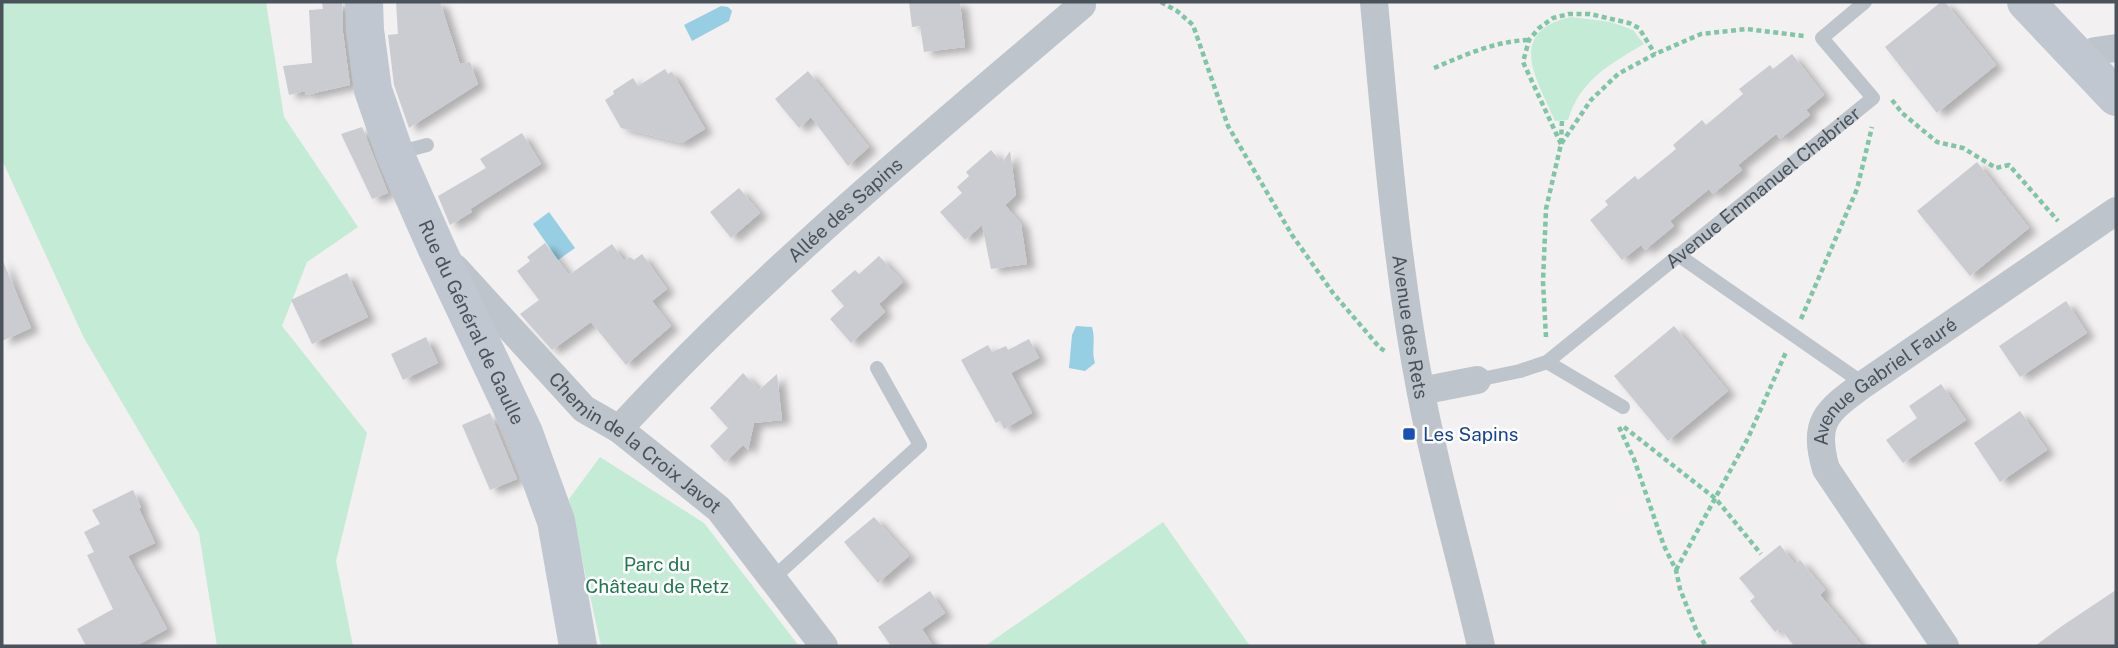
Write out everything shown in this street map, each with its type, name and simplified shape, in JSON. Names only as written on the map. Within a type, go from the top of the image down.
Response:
[{"type":"street","name":"Rue du Général de Gaulle","points":[[364,2],[373,90],[411,149],[436,247],[524,433],[556,521],[578,646]]},
{"type":"street","name":"Avenue des Rets","points":[[1374,2],[1393,207],[1421,391],[1481,646]]},
{"type":"street","points":[[2025,2],[2099,54],[2116,97]]},
{"type":"street","name":"Allée des Sapins","points":[[619,429],[755,290],[882,175],[1082,5]]},
{"type":"street","name":"Avenue Gabriel Fauré","points":[[1945,646],[1826,469],[1819,445],[1824,422],[1837,404],[1864,384],[2116,211]]},
{"type":"street","name":"Chemin de la Croix Javot","points":[[436,247],[584,410],[619,429],[719,509],[824,646]]},
{"type":"street","name":"Avenue Emmanuel Chabrier","points":[[1421,391],[1477,380]]},
{"type":"lane","points":[[1822,38],[1865,2]]},
{"type":"lane","name":"Avenue Emmanuel Chabrier","points":[[1477,380],[1547,362],[1873,98],[1822,38]]},
{"type":"lane","points":[[1678,255],[1864,384]]},
{"type":"lane","points":[[1547,362],[1623,407]]},
{"type":"lane","points":[[772,579],[920,445],[877,368]]},
{"type":"path","points":[[1161,2],[1177,10],[1193,25],[1228,126],[1292,235],[1333,293],[1380,348],[1388,352]]},
{"type":"path","points":[[1562,144],[1524,62],[1529,40],[1553,18],[1569,14],[1590,14],[1639,28],[1655,54]]},
{"type":"path","points":[[1562,144],[1591,100],[1618,74],[1701,34],[1747,29],[1822,38]]},
{"type":"path","points":[[1434,68],[1476,50],[1512,41],[1529,40]]},
{"type":"path","points":[[1873,98],[1885,91],[1902,113],[1937,142],[1963,148],[1996,168],[2009,164],[2075,240]]},
{"type":"path","points":[[1547,362],[1543,282],[1546,209],[1562,144],[1562,121]]},
{"type":"path","points":[[1706,646],[1697,632],[1679,589],[1676,570],[1664,546],[1634,459],[1616,421],[1716,499],[1761,554]]},
{"type":"green space","points":[[2,2],[266,2],[284,117],[358,227],[307,262],[282,326],[367,433],[336,561],[353,646],[217,646],[199,533],[84,338],[2,160]]},
{"type":"green space","points":[[1571,17],[1611,22],[1633,30],[1644,44],[1608,66],[1588,84],[1573,106],[1568,120],[1555,121],[1535,74],[1531,60],[1532,46],[1538,34],[1550,24]]},
{"type":"green space","name":"Parc du Château de Retz","points":[[600,457],[704,523],[799,646],[601,646],[569,499]]},
{"type":"green space","points":[[1163,522],[1250,646],[985,646]]},
{"type":"water","points":[[721,6],[732,11],[729,21],[692,41],[684,25]]},
{"type":"water","points":[[549,212],[575,248],[558,260],[533,224]]},
{"type":"water","points":[[1076,326],[1092,327],[1093,332],[1095,363],[1085,371],[1069,368],[1072,335]]},
{"type":"building","points":[[322,2],[342,2],[350,85],[306,95],[305,91],[289,95],[283,66],[312,63],[309,10],[323,9]]},
{"type":"building","points":[[396,2],[440,2],[460,64],[470,62],[478,84],[409,128],[394,85],[388,35],[398,34]]},
{"type":"building","points":[[909,2],[960,2],[965,47],[924,52],[920,26],[912,27]]},
{"type":"building","points":[[1941,2],[1945,2],[1996,65],[1937,113],[1885,47]]},
{"type":"building","points":[[1792,54],[1824,95],[1806,110],[1810,115],[1780,139],[1776,134],[1738,165],[1742,170],[1713,194],[1709,189],[1670,221],[1674,226],[1645,250],[1641,245],[1622,260],[1590,220],[1608,205],[1605,201],[1635,176],[1638,180],[1676,149],[1673,145],[1702,120],[1706,125],[1743,94],[1739,89],[1770,65],[1773,69]]},
{"type":"building","points":[[665,69],[668,74],[672,72],[705,129],[682,143],[621,128],[605,100],[614,94],[613,91],[633,78],[638,86]]},
{"type":"building","points":[[808,71],[869,147],[848,166],[811,117],[799,128],[775,99]]},
{"type":"building","points":[[362,127],[388,193],[372,199],[341,134]]},
{"type":"building","points":[[522,133],[541,164],[470,209],[472,212],[450,225],[438,196],[486,168],[480,159]]},
{"type":"building","points":[[991,150],[1002,163],[1010,151],[1016,195],[1005,205],[1021,224],[1027,264],[991,269],[982,225],[965,240],[940,212],[962,193],[957,187],[969,176],[966,172]]},
{"type":"building","points":[[1977,162],[2029,228],[1970,276],[1917,211]]},
{"type":"building","points":[[739,188],[760,213],[731,238],[710,212]]},
{"type":"building","points":[[545,243],[569,275],[612,244],[624,261],[630,257],[634,260],[642,254],[667,289],[652,301],[671,326],[626,365],[591,322],[552,350],[520,314],[539,300],[517,271],[530,261],[527,257]]},
{"type":"building","points":[[879,256],[903,282],[879,304],[885,312],[851,343],[830,319],[844,306],[831,291],[855,270],[859,274]]},
{"type":"building","points":[[2,259],[31,328],[2,341]]},
{"type":"building","points":[[347,273],[368,317],[312,344],[291,300]]},
{"type":"building","points":[[2066,301],[2087,333],[2020,377],[1999,346]]},
{"type":"building","points":[[1674,326],[1728,391],[1668,441],[1614,376]]},
{"type":"building","points":[[426,337],[438,363],[403,380],[391,354]]},
{"type":"building","points":[[1029,339],[1039,358],[1011,373],[1032,413],[1004,429],[1000,421],[996,423],[961,360],[988,345],[992,352],[1006,346],[1008,350]]},
{"type":"building","points":[[743,373],[759,390],[777,374],[782,420],[754,423],[748,450],[743,445],[725,462],[710,446],[728,428],[710,408]]},
{"type":"building","points":[[1941,384],[1966,420],[1903,463],[1886,440],[1917,418],[1909,406]]},
{"type":"building","points":[[2020,411],[2047,450],[2000,482],[1974,443]]},
{"type":"building","points":[[490,413],[517,479],[490,490],[462,425]]},
{"type":"building","points":[[133,490],[155,543],[128,556],[167,629],[136,646],[86,646],[77,629],[113,609],[87,555],[94,552],[84,532],[100,524],[92,510]]},
{"type":"building","points":[[874,517],[909,556],[878,583],[844,542]]},
{"type":"building","points":[[1780,545],[1795,564],[1800,560],[1825,590],[1820,595],[1862,646],[1794,646],[1780,628],[1775,632],[1750,601],[1755,597],[1739,578]]},
{"type":"building","points":[[2116,590],[2116,646],[2035,646],[2062,626]]},
{"type":"building","points":[[930,591],[945,613],[922,629],[933,646],[891,646],[878,627]]},
{"type":"place","name":"Les Sapins","points":[[1409,434]]}]
